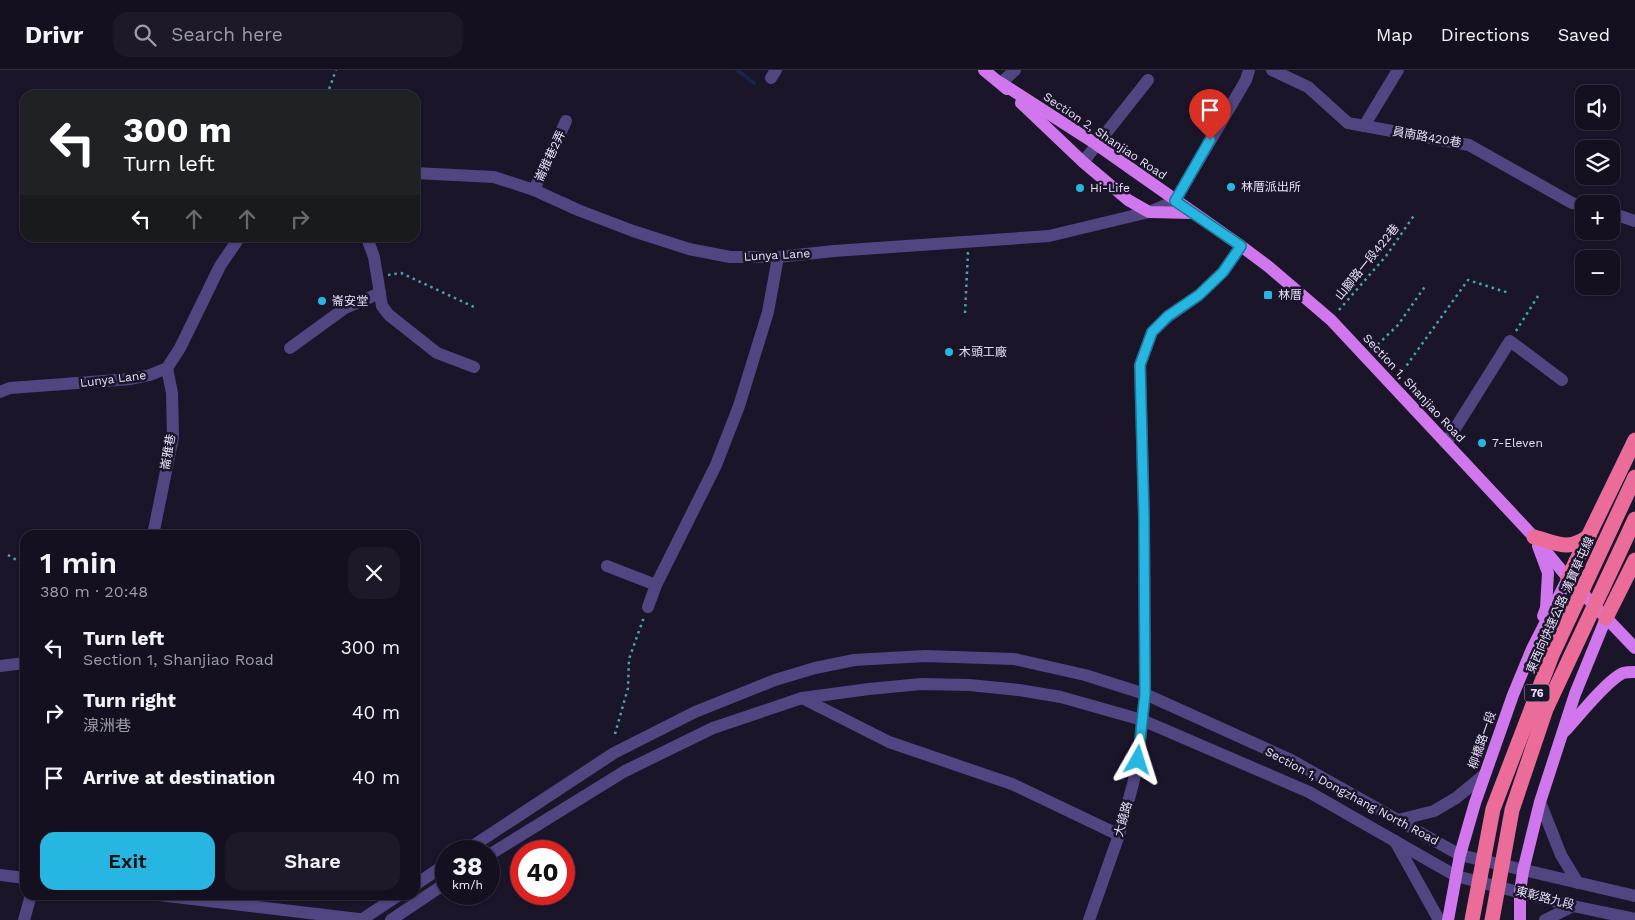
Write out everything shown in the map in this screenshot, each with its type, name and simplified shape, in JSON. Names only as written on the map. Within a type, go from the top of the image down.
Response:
[{"type":"highway","points":[[1568,578],[1635,440]]},
{"type":"highway","name":"東西向快速公路 漢寶草屯線","points":[[1472,920],[1493,809],[1552,655],[1635,477]]},
{"type":"highway","name":"76","points":[[1492,920],[1512,810],[1546,709],[1635,519]]},
{"type":"highway","points":[[1534,537],[1568,546],[1580,543],[1588,536]]},
{"type":"highway","points":[[1606,618],[1635,560]]},
{"type":"main road","name":"Section 2, Shanjiao Road","points":[[984,70],[1096,144],[1192,213]]},
{"type":"main road","name":"Section 2, Shanjiao Road","points":[[1001,83],[1083,162],[1128,200],[1149,212],[1192,213]]},
{"type":"main road","name":"Section 1, Shanjiao Road","points":[[1192,213],[1269,267],[1331,320],[1534,537],[1568,578],[1635,648]]},
{"type":"main road","points":[[1532,649],[1546,608],[1548,573],[1534,537]]},
{"type":"main road","name":"柳橋路一段","points":[[1448,920],[1460,855],[1484,775],[1512,695],[1532,649],[1568,578]]},
{"type":"main road","points":[[1520,920],[1520,892],[1523,871],[1540,802],[1575,694],[1606,618]]},
{"type":"main road","points":[[1560,737],[1591,701],[1612,682],[1623,674],[1635,672]]},
{"type":"street","points":[[1001,83],[1015,70]]},
{"type":"street","points":[[1175,201],[1246,80],[1249,70]]},
{"type":"street","name":"員南路420巷","points":[[1272,70],[1308,87],[1348,122],[1469,145],[1575,203]]},
{"type":"street","points":[[1364,126],[1398,70]]},
{"type":"street","points":[[1083,162],[1148,80]]},
{"type":"street","name":"崙雅巷2弄","points":[[534,190],[566,121]]},
{"type":"street","name":"Lunya Lane","points":[[420,174],[494,177],[534,190],[615,224],[689,249],[730,257],[778,257],[834,251],[1049,236],[1149,212],[1175,201]]},
{"type":"street","points":[[1620,216],[1635,221]]},
{"type":"street","points":[[167,368],[180,348],[220,266],[235,242]]},
{"type":"street","points":[[368,242],[374,257],[382,306],[389,315],[437,353],[474,367]]},
{"type":"street","name":"大饒路","points":[[1089,920],[1119,835],[1138,760],[1145,694],[1144,509],[1140,365],[1152,332],[1168,316],[1199,295],[1223,272],[1241,246]]},
{"type":"street","points":[[648,606],[656,585],[716,465],[739,406],[768,312],[778,257]]},
{"type":"street","points":[[290,348],[345,308],[380,293]]},
{"type":"street","points":[[1446,443],[1510,342],[1562,380]]},
{"type":"street","name":"Lunya Lane","points":[[0,392],[10,388],[131,379],[150,375],[167,368]]},
{"type":"street","name":"崙雅巷","points":[[154,530],[173,437],[172,393],[167,368]]},
{"type":"street","points":[[607,566],[656,585]]},
{"type":"street","name":"Section 1, Dongzhang North Road","points":[[482,840],[614,753],[695,712],[775,680],[815,668],[854,660],[925,656],[1014,660],[1085,675],[1145,694],[1291,760],[1460,855]]},
{"type":"street","points":[[0,666],[20,664]]},
{"type":"street","name":"Section 1, Dongzhang North Road","points":[[500,848],[625,771],[713,728],[802,698],[921,684],[969,685],[1020,690],[1061,697],[1142,720],[1309,792],[1456,876]]},
{"type":"street","points":[[802,698],[889,742],[1012,784],[1119,835]]},
{"type":"street","points":[[1398,820],[1434,811],[1456,798],[1484,775]]},
{"type":"street","points":[[1540,802],[1561,855],[1578,883]]},
{"type":"street","points":[[1394,841],[1439,920]]},
{"type":"street","name":"東彰路九段","points":[[1460,855],[1635,896]]},
{"type":"street","points":[[420,881],[435,871]]},
{"type":"street","points":[[0,875],[20,877]]},
{"type":"street","name":"東彰路九段","points":[[1456,876],[1573,906],[1635,919]]},
{"type":"street","points":[[391,920],[435,890]]},
{"type":"street","points":[[24,920],[30,900]]},
{"type":"street","points":[[199,900],[364,920],[392,900]]},
{"type":"street","points":[[1545,920],[1573,906]]},
{"type":"path","points":[[329,90],[336,70]]},
{"type":"path","name":"山腳路一段422巷","points":[[1331,320],[1386,256],[1415,214]]},
{"type":"path","points":[[965,313],[969,242]]},
{"type":"path","points":[[377,277],[401,273],[474,307]]},
{"type":"path","points":[[1392,386],[1468,280],[1509,293]]},
{"type":"path","points":[[1365,356],[1398,325],[1426,285]]},
{"type":"path","points":[[1510,342],[1538,296]]},
{"type":"path","points":[[8,556],[20,562]]},
{"type":"path","points":[[614,734],[628,688],[629,659],[648,606]]},
{"type":"waterway","points":[[737,70],[754,83]]},
{"type":"place","name":"林厝派出所","points":[[1231,187]]},
{"type":"place","name":"Hi-Life","points":[[1080,188]]},
{"type":"place","name":"林厝","points":[[1268,295]]},
{"type":"place","name":"崙安堂","points":[[322,301]]},
{"type":"place","name":"木頭工廠","points":[[949,352]]},
{"type":"place","name":"7-Eleven","points":[[1482,443]]},
{"type":"route","points":[[1138,760],[1145,694],[1144,518],[1140,365],[1152,332],[1168,316],[1199,295],[1223,272],[1241,246],[1175,201],[1210,140]]}]
